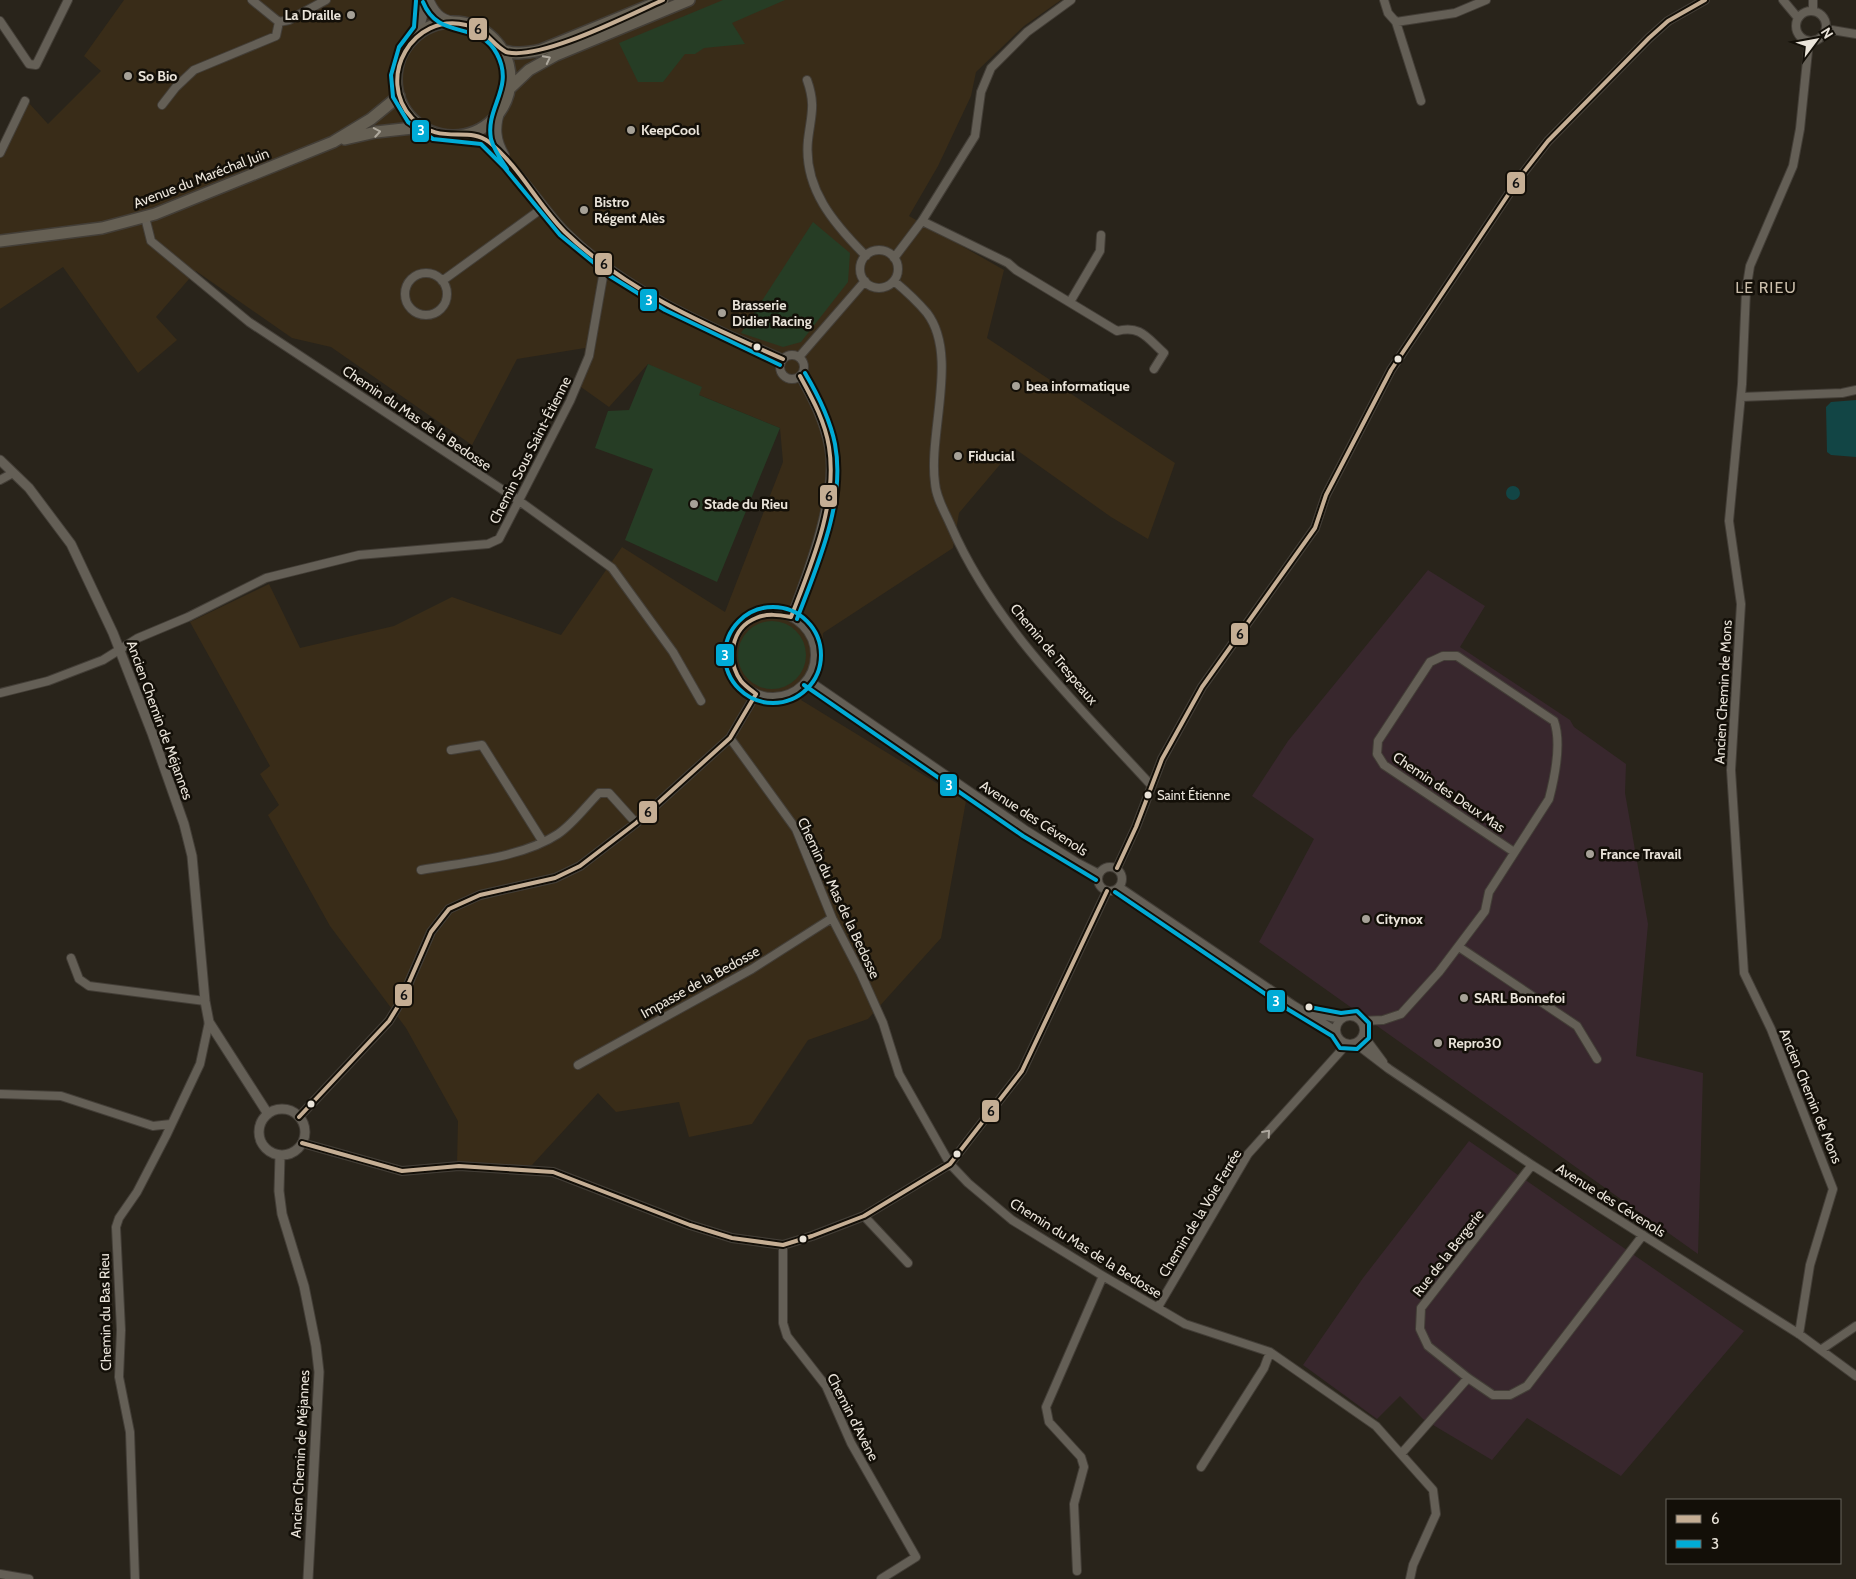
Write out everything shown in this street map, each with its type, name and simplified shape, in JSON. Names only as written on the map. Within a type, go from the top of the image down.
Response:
[{"type":"main road","points":[[502,50],[508,53],[526,53],[541,50],[663,0]]},
{"type":"main road","points":[[509,89],[529,70],[548,58],[689,0]]},
{"type":"main road","points":[[460,23],[476,28],[491,37],[502,50],[510,75],[509,89],[501,110],[492,121],[480,130],[467,135],[451,136],[436,134],[422,127],[408,113],[399,96],[397,68],[408,44],[418,34],[438,25],[460,23]]},
{"type":"main road","name":"Avenue du Maréchal Juin","points":[[334,142],[371,119],[399,96]]},
{"type":"main road","name":"Avenue du Maréchal Juin","points":[[0,242],[102,228],[145,217],[334,142],[376,132],[422,127]]},
{"type":"main road","name":"Avenue du Maréchal Juin","points":[[0,236],[46,237]]},
{"type":"street","points":[[0,21],[28,64],[36,66],[68,0]]},
{"type":"street","points":[[252,0],[279,22],[290,20],[326,0]]},
{"type":"street","points":[[418,34],[424,10],[422,0]]},
{"type":"street","points":[[429,0],[434,12],[445,20],[460,23]]},
{"type":"street","points":[[894,258],[922,221],[975,136],[981,92],[991,68],[1027,32],[1071,0]]},
{"type":"street","points":[[1384,0],[1391,19],[1396,22],[1440,16],[1486,0]]},
{"type":"street","points":[[1117,868],[1136,828],[1150,784],[1202,687],[1314,528],[1326,495],[1391,370],[1520,177],[1548,142],[1655,32],[1668,21],[1705,0]]},
{"type":"street","points":[[1783,0],[1798,18],[1797,33],[1809,41],[1822,37],[1826,29],[1824,19],[1812,12],[1805,13],[1798,18]]},
{"type":"street","points":[[1812,12],[1813,0]]},
{"type":"street","points":[[162,105],[176,87],[194,70],[276,36],[279,22]]},
{"type":"street","points":[[1396,22],[1421,101]]},
{"type":"street","points":[[1826,29],[1856,34]]},
{"type":"street","name":"Ancien Chemin de Mons","points":[[1799,1334],[1810,1265],[1832,1188],[1771,1029],[1744,973],[1731,770],[1741,604],[1729,520],[1741,397],[1746,290],[1750,266],[1792,166],[1800,129],[1809,41]]},
{"type":"street","points":[[807,80],[814,100],[808,140],[814,188],[822,206],[847,237],[866,256]]},
{"type":"street","points":[[0,153],[25,101]]},
{"type":"street","points":[[501,110],[496,123],[497,136],[502,150],[514,170]]},
{"type":"street","points":[[467,135],[476,135],[487,141],[565,231],[605,265],[634,286],[674,308],[783,359]]},
{"type":"street","points":[[442,281],[544,207]]},
{"type":"street","name":"Chemin du Mas de la Bedosse","points":[[145,217],[151,240],[249,322],[518,500],[612,568],[672,652],[701,701]]},
{"type":"street","points":[[922,221],[1008,263],[1016,270],[1117,331],[1127,328],[1138,329],[1164,353],[1154,369]]},
{"type":"street","points":[[1070,302],[1100,251],[1101,235]]},
{"type":"street","points":[[884,251],[894,258],[898,270],[894,281],[889,286],[876,288],[865,281],[861,266],[866,256],[871,252],[884,251]]},
{"type":"street","name":"Chemin Sous Saint-Étienne","points":[[0,693],[48,681],[103,660],[138,638],[188,617],[266,578],[359,555],[488,544],[499,539],[570,401],[589,356],[605,265]]},
{"type":"street","points":[[430,273],[442,281],[445,287],[445,300],[437,311],[431,314],[418,313],[408,304],[405,289],[413,277],[430,273]]},
{"type":"street","points":[[799,357],[865,281]]},
{"type":"street","name":"Chemin de Trespeaux","points":[[894,281],[928,314],[937,334],[942,360],[934,454],[935,484],[958,542],[1011,630],[1150,784]]},
{"type":"street","points":[[789,355],[799,357],[804,366],[800,376],[793,379],[785,377],[780,371],[783,359],[789,355]]},
{"type":"street","points":[[791,617],[825,510],[830,484],[829,448],[819,412],[800,376]]},
{"type":"street","points":[[1741,397],[1842,393],[1856,390]]},
{"type":"street","name":"Ancien Chemin de Méjannes","points":[[0,460],[29,488],[71,544],[119,650],[152,733],[186,832],[192,856],[205,1001],[209,1022],[268,1114]]},
{"type":"street","points":[[0,480],[13,472]]},
{"type":"street","points":[[765,614],[791,617],[807,630],[815,650],[813,671],[808,680],[798,690],[784,696],[770,698],[756,694],[745,687],[736,676],[732,664],[731,650],[735,638],[742,627],[753,618],[765,614]]},
{"type":"street","name":"Chemin des Deux Mas","points":[[1364,1032],[1383,1020],[1401,1014],[1459,947],[1485,911],[1489,892],[1549,799],[1555,766],[1558,731],[1554,721],[1457,656],[1443,656],[1430,662],[1378,741],[1377,754],[1384,765],[1514,852]]},
{"type":"street","name":"Avenue des Cévenols","points":[[808,680],[1027,831],[1098,874]]},
{"type":"street","points":[[299,1117],[389,1020],[400,1003],[431,932],[449,909],[480,895],[555,878],[580,866],[636,823],[730,738],[756,694]]},
{"type":"street","name":"Chemin du Mas de la Bedosse","points":[[730,738],[796,829],[832,918],[861,974],[883,1023],[899,1074],[950,1164],[968,1183],[1012,1220],[1103,1276],[1185,1324],[1270,1352],[1376,1426],[1433,1490],[1436,1514],[1413,1565],[1410,1579]]},
{"type":"street","points":[[451,750],[482,745],[543,842]]},
{"type":"street","points":[[421,870],[503,855],[543,842],[560,833],[599,793],[609,794],[636,823]]},
{"type":"street","points":[[1107,891],[1098,882],[1098,874],[1104,868],[1117,868]]},
{"type":"street","points":[[1117,868],[1122,875],[1119,887]]},
{"type":"street","points":[[302,1143],[402,1171],[459,1166],[552,1172],[690,1225],[732,1238],[783,1245],[864,1216],[950,1164],[1022,1071],[1107,891],[1119,887]]},
{"type":"street","points":[[1119,887],[1308,1013],[1336,1031],[1340,1039],[1347,1044],[1355,1043],[1364,1032],[1361,1021],[1354,1017],[1342,1019],[1308,1013]]},
{"type":"street","name":"Impasse de la Bedosse","points":[[578,1065],[752,969],[832,918]]},
{"type":"street","points":[[1459,947],[1577,1026],[1597,1058]]},
{"type":"street","points":[[71,958],[79,979],[89,986],[205,1001]]},
{"type":"street","points":[[1336,1031],[1342,1019]]},
{"type":"street","name":"Chemin des Deux Mas","points":[[1361,1021],[1383,1020]]},
{"type":"street","name":"Ancien Chemin de Méjannes","points":[[200,1064],[209,1022]]},
{"type":"street","name":"Avenue des Cévenols","points":[[1364,1032],[1389,1069]]},
{"type":"street","name":"Avenue des Cévenols","points":[[1355,1043],[1389,1069],[1532,1165],[1822,1349],[1856,1376]]},
{"type":"street","name":"Chemin de la Voie Ferrée","points":[[1158,1308],[1248,1154],[1347,1044]]},
{"type":"street","name":"Chemin du Bas Rieu","points":[[135,1579],[130,1432],[119,1377],[121,1330],[116,1227],[119,1218],[137,1192],[200,1064]]},
{"type":"street","points":[[0,1094],[60,1096],[153,1126],[171,1124]]},
{"type":"street","points":[[288,1110],[299,1117],[305,1130],[302,1143],[293,1152],[280,1155],[273,1153],[262,1143],[260,1127],[268,1114],[288,1110]]},
{"type":"street","name":"Ancien Chemin de Méjannes","points":[[280,1155],[279,1191],[281,1206],[304,1286],[316,1346],[319,1372],[308,1579]]},
{"type":"street","name":"Rue de la Bergerie","points":[[1532,1165],[1421,1308],[1420,1329],[1428,1346],[1493,1395],[1510,1395],[1527,1386],[1643,1235]]},
{"type":"street","points":[[864,1216],[908,1263]]},
{"type":"street","name":"Chemin d'Avène","points":[[783,1245],[782,1324],[787,1336],[826,1386],[851,1443],[916,1557],[881,1579]]},
{"type":"street","points":[[1077,1571],[1074,1504],[1084,1467],[1081,1457],[1049,1422],[1046,1407],[1103,1276]]},
{"type":"street","points":[[1822,1349],[1856,1326]]},
{"type":"street","points":[[1201,1467],[1264,1368],[1270,1352]]},
{"type":"street","points":[[1401,1454],[1468,1378]]},
{"type":"street","points":[[0,1574],[29,1579]]},
{"type":"shaded area","points":[[124,0],[1061,0],[1024,26],[976,72],[971,96],[938,166],[909,216],[1004,270],[987,338],[1175,463],[1148,539],[1111,517],[1014,448],[959,513],[953,548],[823,633],[821,675],[801,700],[966,801],[941,938],[868,1019],[808,1040],[752,1124],[689,1137],[679,1102],[616,1112],[598,1093],[532,1165],[457,1165],[458,1121],[406,1028],[330,926],[268,815],[279,805],[260,774],[270,766],[190,622],[269,584],[300,648],[394,626],[452,597],[561,635],[622,547],[725,612],[783,462],[780,428],[699,395],[648,364],[609,407],[581,387],[585,348],[517,359],[472,445],[331,347],[292,338],[196,271],[156,317],[177,340],[138,373],[63,267],[0,309],[0,143],[8,141],[28,102],[48,124],[101,71],[84,56]]},
{"type":"shaded area","points":[[1428,570],[1485,606],[1460,647],[1570,720],[1574,727],[1626,764],[1625,793],[1648,924],[1636,1056],[1703,1073],[1698,1254],[1259,942],[1314,839],[1252,796],[1288,741]]},
{"type":"shaded area","points":[[1469,1141],[1744,1331],[1621,1476],[1527,1418],[1492,1460],[1423,1419],[1400,1396],[1377,1419],[1303,1365],[1363,1278]]},
{"type":"green space","points":[[723,0],[785,0],[732,23],[745,44],[704,48],[695,54],[685,54],[663,82],[638,82],[619,43]]},
{"type":"green space","points":[[813,222],[850,253],[848,282],[801,342],[783,347],[741,333]]},
{"type":"green space","name":"Stade du Rieu","points":[[648,364],[702,387],[699,395],[780,428],[717,582],[625,540],[653,469],[595,448],[608,411],[629,410]]},
{"type":"green space","points":[[779,621],[791,627],[800,636],[806,648],[804,668],[796,679],[779,689],[765,689],[748,679],[740,668],[738,648],[748,631],[759,623]]},
{"type":"water","points":[[1856,400],[1856,457],[1831,455],[1827,452],[1826,407],[1831,402]]},
{"type":"water","points":[[1510,486],[1516,486],[1520,493],[1516,500],[1510,500],[1506,496],[1506,490]]},
{"type":"transit line","name":"6","points":[[663,0],[584,35],[540,50],[521,53],[506,52],[484,33],[466,25],[447,24],[430,28],[416,38],[405,52],[399,68],[397,85],[402,102],[412,118],[422,127],[443,134],[481,137],[489,142],[510,163],[565,232],[614,272],[668,305],[783,359]]},
{"type":"transit line","name":"6","points":[[1117,868],[1136,827],[1162,759],[1202,687],[1315,528],[1326,495],[1391,370],[1520,177],[1548,141],[1649,38],[1668,21],[1705,0]]},
{"type":"transit line","name":"3","points":[[416,1],[414,27],[399,47],[391,75],[393,97],[408,122],[433,139],[481,144],[504,167],[560,235],[610,276],[665,310],[780,365]]},
{"type":"transit line","name":"3","points":[[423,2],[430,14],[439,22],[480,37],[489,43],[497,54],[502,66],[503,77],[490,128],[491,139],[507,169]]},
{"type":"transit line","name":"3","points":[[797,619],[821,556],[828,533],[837,488],[835,444],[830,425],[805,373]]},
{"type":"transit line","name":"6","points":[[791,617],[821,534],[830,490],[831,468],[827,437],[818,410],[800,376]]},
{"type":"transit line","name":"3","points":[[773,607],[791,610],[807,621],[818,637],[821,655],[818,673],[807,689],[791,700],[773,703],[755,700],[739,689],[728,673],[725,655],[728,637],[739,621],[755,610],[773,607]]},
{"type":"transit line","name":"6","points":[[756,694],[741,681],[736,673],[733,654],[736,637],[741,629],[760,616],[791,617]]},
{"type":"transit line","name":"3","points":[[804,685],[1023,836],[1096,880]]},
{"type":"transit line","name":"6","points":[[299,1117],[389,1021],[400,1003],[431,932],[449,909],[480,895],[555,878],[580,866],[636,823],[730,738],[756,694]]},
{"type":"transit line","name":"6","points":[[302,1143],[402,1171],[459,1166],[553,1172],[690,1225],[732,1238],[783,1245],[812,1236],[864,1216],[950,1164],[1022,1071],[1107,891]]},
{"type":"transit line","name":"3","points":[[1115,892],[1289,1010],[1332,1036],[1340,1048],[1357,1049],[1369,1038],[1369,1023],[1357,1011],[1341,1013],[1309,1007]]},
{"type":"place","name":"La Draille","points":[[351,15]]},
{"type":"place","name":"So Bio","points":[[128,76]]},
{"type":"place","name":"KeepCool","points":[[631,130]]},
{"type":"place","name":"Bistro Régent Alès","points":[[584,210]]},
{"type":"place","name":"Brasserie Didier Racing","points":[[722,313]]},
{"type":"place","name":"bea informatique","points":[[1016,386]]},
{"type":"place","name":"Fiducial","points":[[958,456]]},
{"type":"place","name":"Stade du Rieu","points":[[694,504]]},
{"type":"place","name":"Saint Étienne","points":[[1148,795]]},
{"type":"place","name":"France Travail","points":[[1590,854]]},
{"type":"place","name":"Citynox","points":[[1366,919]]},
{"type":"place","name":"SARL Bonnefoi","points":[[1464,998]]},
{"type":"place","name":"Repro30","points":[[1438,1043]]},
{"type":"district","name":"LE RIEU","points":[[1766,287]]}]
